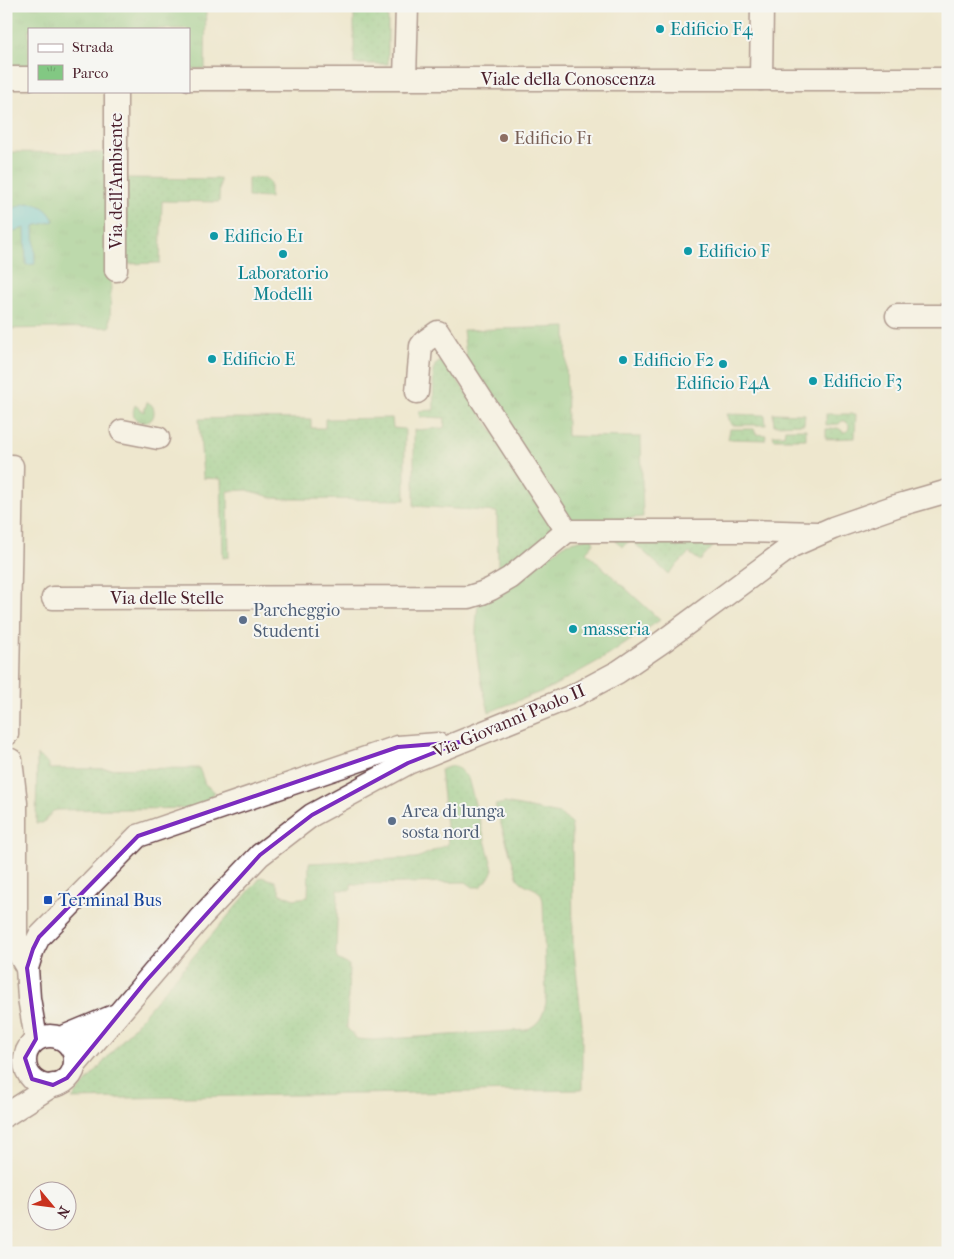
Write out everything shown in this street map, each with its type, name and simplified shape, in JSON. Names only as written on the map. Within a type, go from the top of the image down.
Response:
[{"type":"street","points":[[405,79],[407,6]]},
{"type":"street","points":[[761,79],[762,6]]},
{"type":"street","points":[[6,78],[28,78]]},
{"type":"street","name":"Viale della Conoscenza","points":[[190,79],[948,79]]},
{"type":"street","name":"Via dell'Ambiente","points":[[116,92],[116,270]]},
{"type":"street","points":[[897,316],[948,316]]},
{"type":"street","points":[[417,392],[421,346],[438,332],[567,531],[822,533]]},
{"type":"street","points":[[122,431],[158,438]]},
{"type":"street","points":[[9,466],[7,734],[15,738],[19,745],[18,754],[8,760],[16,803],[16,950],[27,968]]},
{"type":"street","name":"Via Giovanni Paolo II","points":[[75,1065],[201,917],[260,856],[312,814],[408,763],[575,695],[618,672],[662,642],[792,546],[896,506],[948,492]]},
{"type":"street","name":"Via delle Stelle","points":[[53,598],[469,597],[482,593],[510,578],[567,531]]},
{"type":"street","points":[[36,1039],[29,998],[27,968],[32,950],[39,937],[138,836],[398,747],[461,742]]},
{"type":"street","name":"Via Giovanni Paolo II","points":[[61,1038],[117,1015]]},
{"type":"street","points":[[6,1115],[54,1086],[61,1084],[72,1072],[75,1065],[75,1057],[72,1049],[61,1038],[49,1035],[36,1039],[30,1044],[25,1058],[16,1067],[28,1073],[32,1079],[39,1083],[46,1086],[54,1086]]},
{"type":"highlighted area","points":[[461,742],[408,763],[312,815],[260,855],[146,981],[67,1078],[53,1085],[32,1079],[25,1058],[36,1039],[27,968],[33,949],[39,937],[138,836],[398,747]]},
{"type":"green space","points":[[6,6],[206,6],[205,69],[190,69],[190,28],[28,28],[28,68],[6,67]]},
{"type":"green space","points":[[354,6],[388,6],[388,64],[354,64]]},
{"type":"green space","points":[[6,152],[114,153],[110,327],[6,329]]},
{"type":"green space","points":[[127,178],[220,179],[219,202],[162,201],[160,263],[125,264]]},
{"type":"green space","points":[[248,178],[264,178],[270,183],[270,198],[248,197]]},
{"type":"green space","points":[[566,327],[567,436],[641,437],[643,517],[572,525],[467,364],[463,330]]},
{"type":"green space","points":[[444,361],[559,526],[538,547],[498,572],[497,512],[414,506],[414,430],[444,428],[445,418],[420,417],[418,411],[434,410],[433,371],[435,365]]},
{"type":"green space","points":[[147,402],[153,408],[153,416],[151,420],[146,422],[138,421],[134,417],[133,412],[135,405],[144,412]]},
{"type":"green space","points":[[773,413],[805,414],[804,424],[774,425]]},
{"type":"green space","points":[[727,414],[765,415],[766,425],[731,425]]},
{"type":"green space","points":[[826,414],[856,414],[855,438],[826,439],[826,429],[838,428],[844,432],[848,430],[849,425],[842,421],[839,424],[826,425]]},
{"type":"green space","points":[[392,418],[393,428],[405,429],[405,500],[289,499],[274,498],[247,490],[228,491],[229,557],[223,558],[221,479],[203,478],[199,419],[311,419],[311,428],[325,428],[325,419]]},
{"type":"green space","points":[[730,429],[754,429],[756,434],[766,435],[765,440],[728,439]]},
{"type":"green space","points":[[785,429],[806,429],[806,439],[774,439],[773,435],[784,435]]},
{"type":"green space","points":[[592,537],[594,543],[586,552],[660,620],[609,655],[548,689],[489,712],[477,655],[478,605],[567,543]]},
{"type":"green space","points":[[613,537],[722,537],[700,561],[689,553],[668,574],[631,540],[622,547]]},
{"type":"green space","points":[[37,755],[49,764],[49,769],[199,768],[205,784],[215,792],[204,808],[59,810],[53,811],[43,823],[36,823]]},
{"type":"green space","points":[[451,766],[458,768],[468,778],[493,869],[492,872],[480,887],[473,887],[466,882],[351,884],[351,890],[338,890],[337,959],[349,965],[347,1028],[357,1039],[372,1040],[526,1030],[537,1022],[542,1016],[546,1003],[543,901],[539,892],[518,879],[495,805],[505,803],[560,814],[571,823],[572,830],[573,942],[582,1023],[582,1090],[72,1099],[261,877],[275,881],[281,894],[294,899],[308,897],[309,863],[417,858],[448,844],[440,770]]},
{"type":"water","points":[[27,203],[36,204],[43,208],[54,221],[34,226],[35,264],[26,265],[25,228],[7,233],[7,222],[13,210]]},
{"type":"place","name":"Edificio F4","points":[[660,29]]},
{"type":"place","name":"Edificio F1","points":[[504,138]]},
{"type":"place","name":"Edificio E1","points":[[214,236]]},
{"type":"place","name":"Edificio F","points":[[688,251]]},
{"type":"place","name":"Laboratorio Modelli","points":[[283,254]]},
{"type":"place","name":"Edificio E","points":[[212,359]]},
{"type":"place","name":"Edificio F2","points":[[623,360]]},
{"type":"place","name":"Edificio F4A","points":[[723,364]]},
{"type":"place","name":"Edificio F3","points":[[813,381]]},
{"type":"place","name":"Parcheggio Studenti","points":[[243,620]]},
{"type":"place","name":"masseria","points":[[573,629]]},
{"type":"place","name":"Area di lunga sosta nord","points":[[392,821]]},
{"type":"place","name":"Terminal Bus","points":[[48,900]]}]
